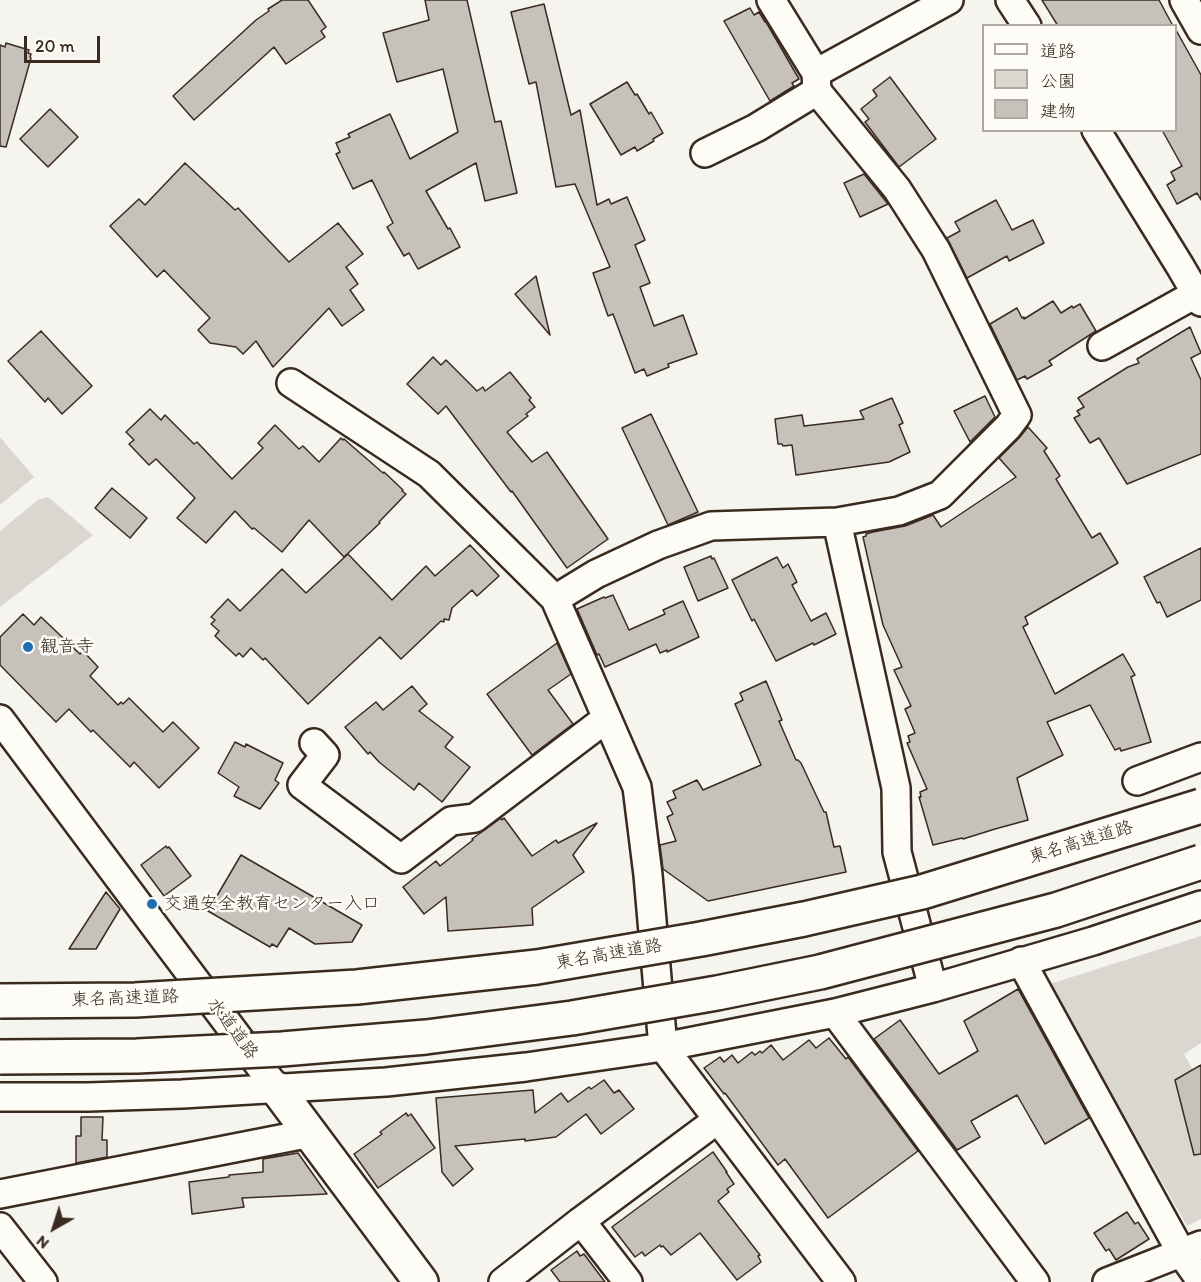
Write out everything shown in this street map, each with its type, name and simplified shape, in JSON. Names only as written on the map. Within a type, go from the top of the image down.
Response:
[{"type":"main road","name":"東名高速道路","points":[[0,1001],[135,1000],[334,988],[537,967],[804,919],[922,892],[1201,806]]},
{"type":"main road","points":[[0,1057],[137,1056],[282,1049],[426,1037],[572,1018],[717,993],[820,972],[1056,910],[1201,862]]},
{"type":"main road","name":"水道道路","points":[[278,1089],[421,1282]]},
{"type":"street","points":[[555,599],[596,574],[648,550],[711,526],[837,522],[899,512],[940,495],[1008,427],[1017,415],[936,250],[897,189],[817,82],[771,0]]},
{"type":"street","points":[[705,153],[756,128],[817,82],[949,0]]},
{"type":"street","points":[[1010,0],[1026,24]]},
{"type":"street","points":[[1184,0],[1201,30]]},
{"type":"street","points":[[1097,132],[1200,296],[1102,346]]},
{"type":"street","points":[[291,383],[429,474],[555,599],[638,787],[663,1047],[841,1282]]},
{"type":"street","points":[[837,522],[896,788],[897,852],[933,988]]},
{"type":"street","points":[[314,743],[325,755],[302,785],[401,859],[451,821],[475,818],[607,718]]},
{"type":"street","name":"水道道路","points":[[0,719],[278,1089]]},
{"type":"street","points":[[1137,781],[1201,757]]},
{"type":"street","points":[[0,1097],[88,1097],[386,1082],[526,1067],[663,1047],[835,1013],[933,988],[1093,941],[1201,906]]},
{"type":"street","points":[[1021,961],[1191,1249],[1201,1281]]},
{"type":"street","points":[[835,1013],[1035,1282]]},
{"type":"street","points":[[503,1282],[717,1119]]},
{"type":"street","points":[[0,1194],[311,1133]]},
{"type":"street","points":[[581,1221],[628,1282]]},
{"type":"street","points":[[0,1227],[43,1282]]},
{"type":"street","points":[[1107,1282],[1191,1249]]},
{"type":"green space","points":[[0,437],[34,477],[0,505]]},
{"type":"green space","points":[[48,497],[93,535],[0,607],[0,531],[38,500]]},
{"type":"green space","points":[[1201,936],[1201,1043],[1184,1054],[1201,1084],[1201,1219],[1187,1226],[1050,984]]},
{"type":"building","points":[[282,0],[308,0],[326,27],[321,31],[325,37],[286,64],[274,47],[194,120],[173,96],[256,20],[269,11],[268,9]]},
{"type":"building","points":[[425,0],[467,0],[495,122],[501,121],[517,193],[485,201],[476,163],[426,191],[460,247],[418,269],[409,253],[404,256],[387,227],[393,223],[372,180],[353,189],[336,154],[340,152],[336,143],[350,137],[348,134],[390,114],[410,159],[458,132],[443,69],[397,82],[383,33],[429,20]]},
{"type":"building","points":[[1042,0],[1159,0],[1172,24],[1057,24]]},
{"type":"building","points":[[544,4],[571,115],[580,110],[597,205],[609,199],[611,204],[627,197],[645,240],[635,245],[650,283],[640,287],[654,326],[683,315],[697,354],[668,364],[669,367],[647,376],[644,369],[635,373],[613,314],[608,316],[593,273],[610,267],[575,184],[556,187],[536,82],[529,84],[511,12]]},
{"type":"building","points":[[750,8],[754,15],[759,12],[766,22],[799,79],[792,83],[794,86],[770,101],[724,21]]},
{"type":"building","points":[[1177,32],[1201,75],[1201,200],[1197,193],[1177,204],[1167,185],[1175,180],[1171,172],[1182,166],[1163,132],[1177,132]]},
{"type":"building","points":[[6,43],[29,50],[31,58],[6,147],[0,146],[0,45],[5,47]]},
{"type":"building","points":[[890,77],[936,139],[899,167],[865,122],[869,119],[861,109],[877,96],[873,90]]},
{"type":"building","points":[[627,82],[649,114],[651,112],[663,133],[637,151],[635,147],[621,155],[590,104]]},
{"type":"building","points":[[50,109],[78,137],[48,167],[20,139]]},
{"type":"building","points":[[185,163],[235,210],[238,208],[289,262],[338,223],[363,254],[346,267],[358,284],[350,290],[364,310],[342,326],[329,308],[273,367],[256,341],[243,354],[236,347],[210,343],[198,330],[210,318],[164,270],[157,277],[110,226],[139,199],[145,205]]},
{"type":"building","points":[[864,174],[888,204],[860,217],[844,183]]},
{"type":"building","points":[[996,200],[1012,230],[1033,220],[1044,243],[1009,261],[1007,256],[967,278],[947,238],[960,231],[955,222]]},
{"type":"building","points":[[536,276],[550,335],[515,294]]},
{"type":"building","points":[[1053,301],[1061,313],[1080,304],[1096,331],[1049,361],[1052,365],[1027,379],[1025,376],[1017,380],[990,324],[1017,308],[1024,319]]},
{"type":"building","points":[[1190,327],[1201,353],[1191,358],[1201,380],[1201,454],[1127,484],[1099,438],[1090,443],[1074,418],[1080,415],[1077,411],[1084,407],[1078,398],[1128,367],[1139,363],[1137,359]]},
{"type":"building","points":[[41,331],[92,386],[62,414],[48,398],[45,402],[8,361]]},
{"type":"building","points":[[433,357],[441,365],[446,360],[477,391],[483,387],[485,391],[510,372],[531,398],[529,400],[535,407],[526,414],[528,416],[507,432],[532,462],[547,452],[608,539],[567,568],[512,491],[446,406],[438,414],[407,384]]},
{"type":"building","points":[[985,396],[995,417],[970,442],[954,411]]},
{"type":"building","points":[[892,398],[903,423],[899,425],[910,452],[889,462],[796,475],[792,445],[778,444],[775,419],[802,415],[804,426],[864,419],[860,411]]},
{"type":"building","points":[[150,409],[161,420],[165,415],[194,444],[197,442],[232,479],[263,448],[258,443],[275,425],[299,449],[303,446],[319,462],[341,438],[344,439],[384,472],[406,494],[380,523],[344,557],[309,520],[282,552],[254,528],[252,529],[235,511],[206,543],[177,518],[195,498],[156,459],[149,465],[129,444],[134,440],[126,432]]},
{"type":"building","points":[[651,414],[698,512],[668,525],[622,428]]},
{"type":"building","points":[[1028,427],[1047,448],[1044,451],[1060,476],[1056,479],[1092,538],[1100,533],[1118,563],[1025,617],[1028,624],[1023,627],[1055,694],[1123,654],[1135,675],[1131,677],[1151,742],[1121,751],[1120,748],[1115,750],[1090,705],[1047,722],[1063,755],[1017,778],[1028,820],[963,839],[933,845],[919,797],[921,797],[920,792],[927,789],[907,743],[910,742],[908,736],[915,733],[905,709],[911,706],[894,670],[902,667],[883,625],[863,537],[873,532],[905,526],[933,515],[941,527],[1016,477],[999,458]]},
{"type":"building","points":[[112,488],[147,518],[130,538],[95,508]]},
{"type":"building","points":[[470,545],[499,576],[477,596],[472,590],[452,608],[449,620],[441,621],[401,659],[380,637],[308,704],[265,658],[263,660],[251,648],[243,657],[239,653],[236,656],[215,636],[219,631],[211,624],[215,620],[211,617],[228,599],[240,611],[282,569],[306,593],[348,554],[392,600],[426,566],[435,576]]},
{"type":"building","points":[[1201,548],[1201,600],[1167,617],[1144,577]]},
{"type":"building","points":[[711,556],[728,588],[698,601],[684,567]]},
{"type":"building","points":[[777,557],[783,568],[788,564],[797,582],[792,585],[811,621],[826,613],[836,634],[776,661],[754,619],[752,621],[732,580]]},
{"type":"building","points":[[613,595],[629,630],[665,614],[663,610],[683,601],[699,637],[667,652],[667,650],[660,653],[656,644],[605,667],[599,654],[597,655],[577,609]]},
{"type":"building","points":[[23,614],[34,625],[41,617],[80,654],[83,651],[98,667],[90,676],[118,705],[121,702],[123,704],[129,698],[163,732],[173,722],[199,748],[159,788],[134,762],[130,767],[69,709],[56,722],[0,665],[0,637]]},
{"type":"building","points":[[557,643],[571,674],[548,690],[573,724],[532,755],[487,694]]},
{"type":"building","points":[[766,681],[782,720],[779,721],[796,760],[801,763],[826,812],[834,847],[840,846],[846,872],[708,901],[663,869],[660,845],[676,841],[667,817],[673,814],[667,802],[676,798],[673,791],[697,780],[703,790],[761,765],[735,704],[743,700],[740,693]]},
{"type":"building","points":[[412,686],[427,704],[419,711],[453,737],[445,747],[470,767],[442,802],[419,783],[414,790],[370,752],[368,754],[345,727],[376,702],[383,710]]},
{"type":"building","points":[[235,742],[245,747],[246,744],[283,763],[275,780],[279,783],[260,809],[234,796],[239,787],[218,773]]},
{"type":"building","points":[[501,818],[502,820],[504,818],[532,856],[556,840],[558,843],[597,823],[573,855],[584,872],[532,908],[533,925],[448,931],[446,897],[424,914],[403,887],[436,861],[440,866]]},
{"type":"building","points":[[166,846],[191,876],[164,896],[141,865]]},
{"type":"building","points":[[241,855],[362,925],[352,942],[315,944],[289,928],[277,947],[272,944],[270,947],[208,911]]},
{"type":"building","points":[[106,892],[120,909],[96,949],[69,949]]},
{"type":"building","points":[[1018,989],[1089,1118],[1045,1144],[1017,1095],[971,1121],[980,1137],[957,1150],[874,1039],[900,1020],[939,1074],[978,1051],[964,1021]]},
{"type":"building","points":[[829,1038],[846,1059],[848,1057],[918,1151],[828,1218],[785,1159],[778,1165],[704,1068],[720,1057],[724,1062],[732,1055],[738,1063],[752,1052],[755,1055],[760,1051],[762,1053],[771,1045],[783,1060],[809,1040],[816,1048]]},
{"type":"building","points":[[1201,1065],[1201,1154],[1194,1155],[1175,1080]]},
{"type":"building","points":[[604,1080],[614,1093],[619,1090],[634,1109],[601,1134],[586,1114],[556,1137],[455,1146],[473,1169],[453,1186],[442,1172],[436,1098],[533,1090],[535,1113],[561,1093],[568,1102],[589,1087],[591,1089]]},
{"type":"building","points":[[406,1113],[408,1116],[411,1114],[435,1148],[378,1188],[354,1154]]},
{"type":"building","points":[[81,1117],[103,1117],[102,1140],[107,1140],[107,1157],[76,1163],[76,1136],[81,1136]]},
{"type":"building","points":[[713,1152],[734,1184],[727,1189],[729,1192],[718,1201],[760,1255],[758,1256],[761,1262],[737,1280],[700,1233],[671,1255],[660,1245],[645,1256],[642,1252],[635,1257],[612,1227]]},
{"type":"building","points":[[298,1153],[327,1194],[242,1198],[244,1207],[192,1214],[189,1182],[263,1172],[263,1159]]},
{"type":"building","points":[[1127,1212],[1135,1224],[1138,1222],[1149,1239],[1116,1260],[1109,1249],[1106,1251],[1094,1233]]},
{"type":"building","points":[[577,1251],[580,1256],[584,1254],[605,1282],[560,1282],[551,1270]]},
{"type":"place","name":"観音寺","points":[[28,647]]},
{"type":"place","name":"交通安全教育センター入口","points":[[152,904]]}]
